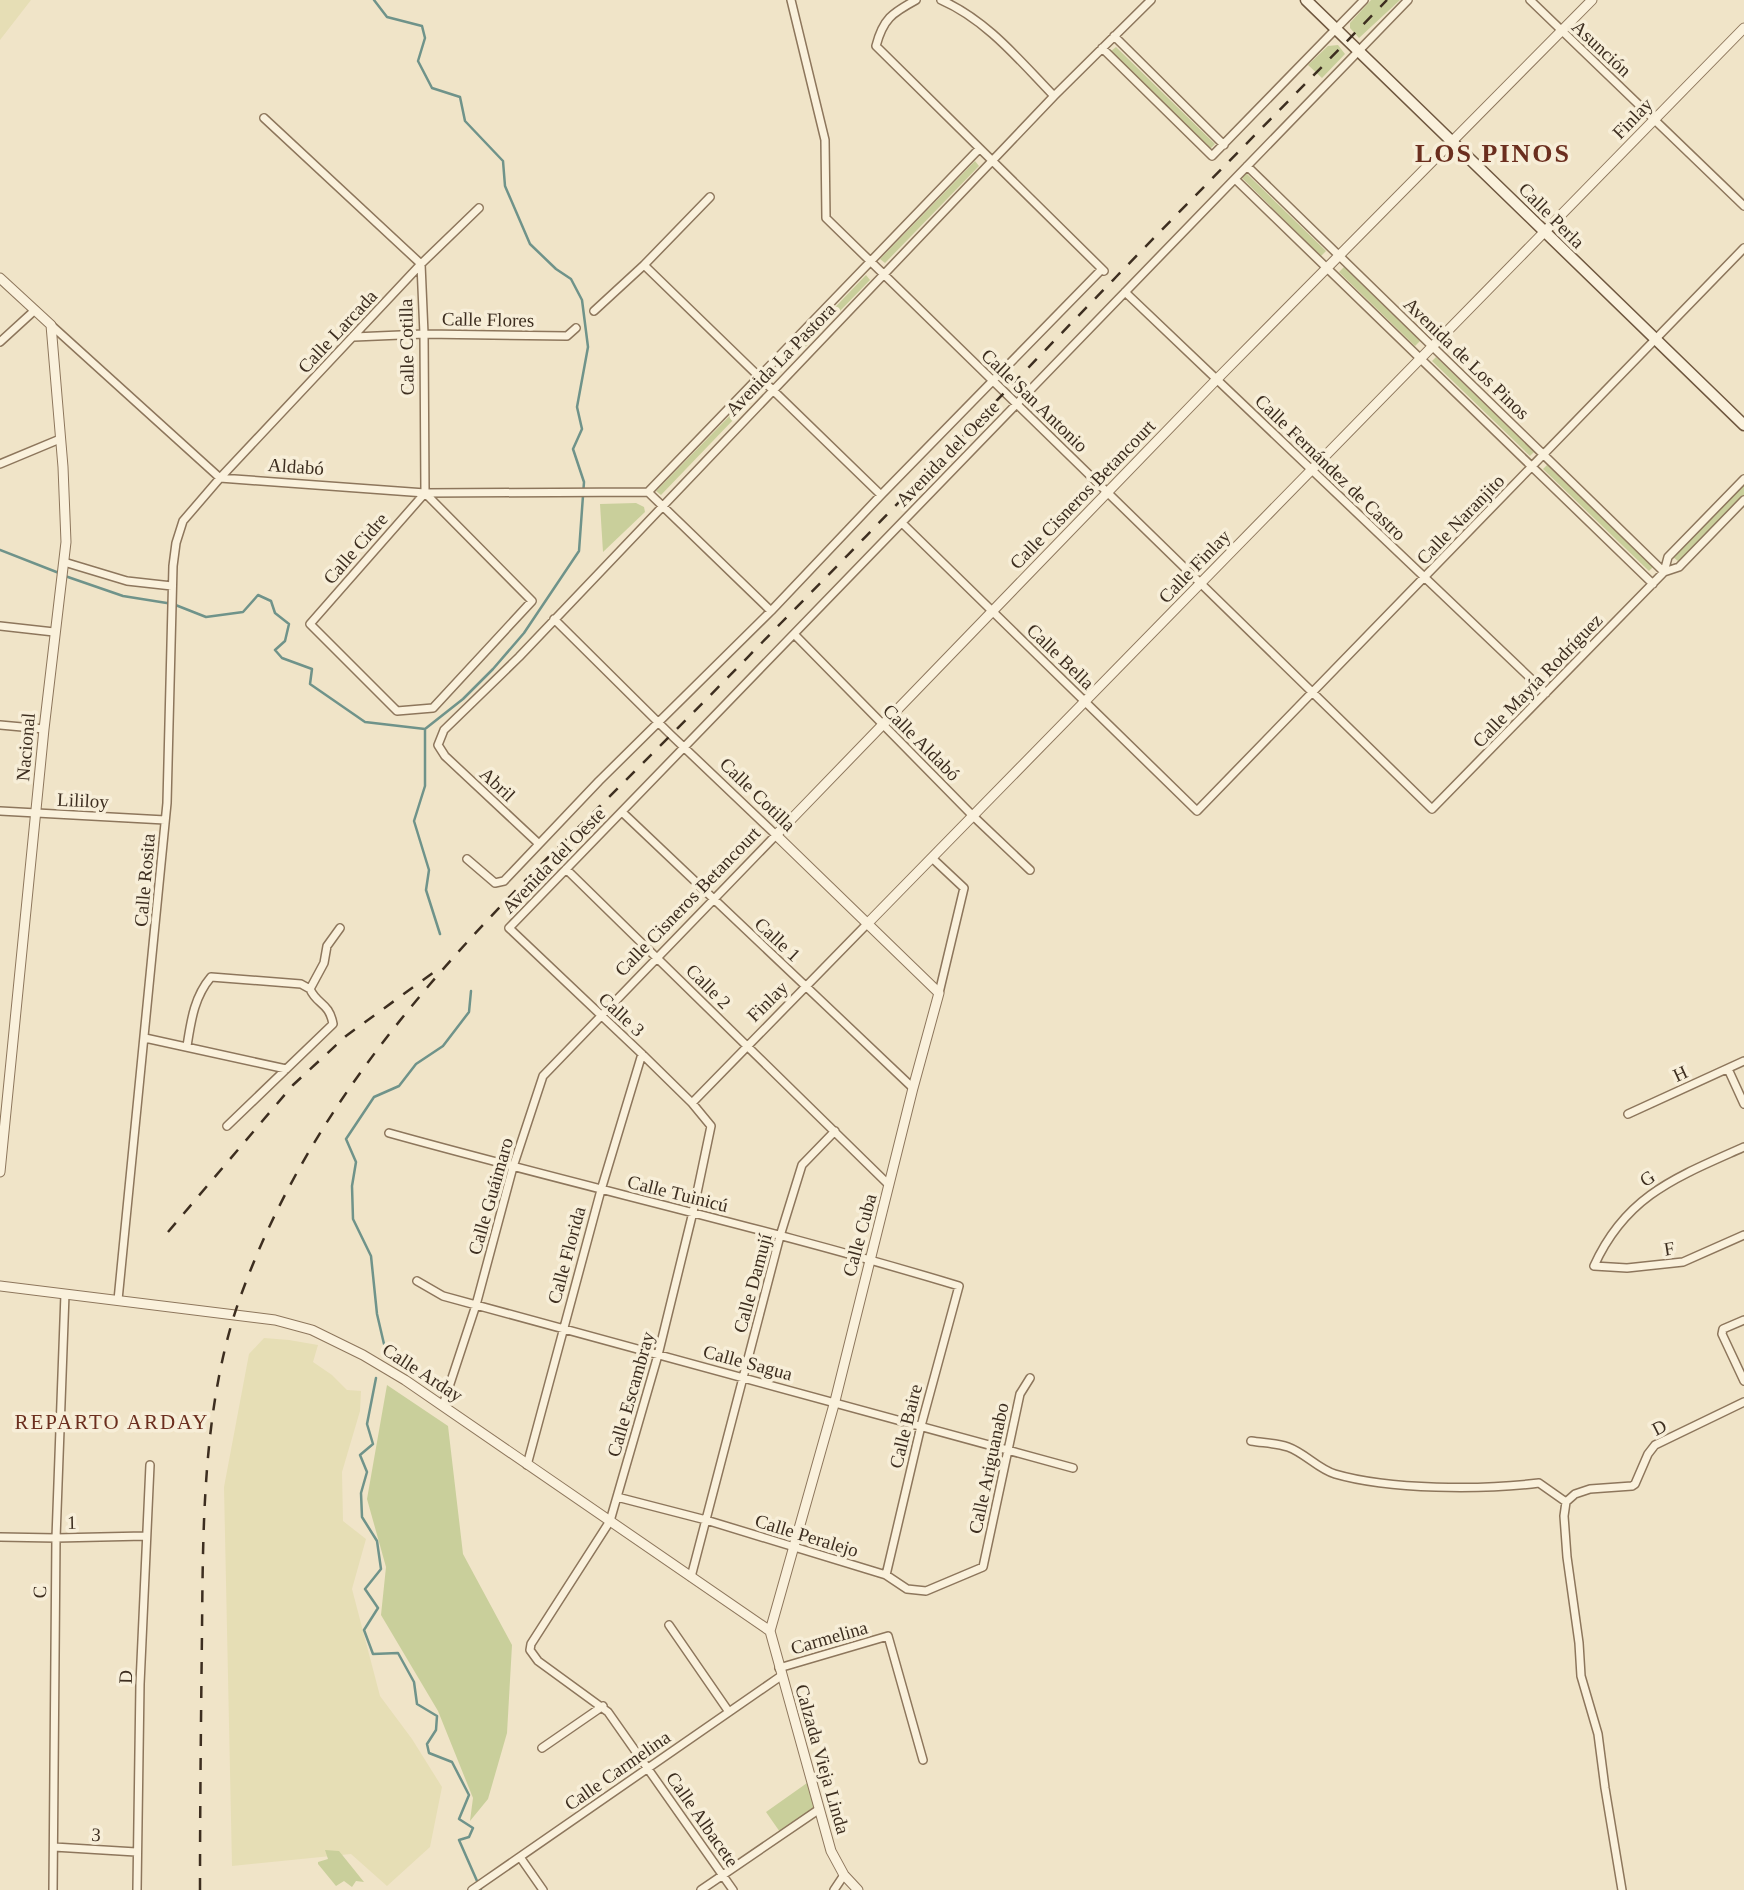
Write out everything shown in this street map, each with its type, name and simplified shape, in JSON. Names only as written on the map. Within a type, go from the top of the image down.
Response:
[{"type":"main road","name":"Calle Perla","points":[[1306,0],[1744,425]]},
{"type":"street","name":"Calle San Antonio","points":[[791,0],[825,139],[826,218],[1432,809]]},
{"type":"street","points":[[916,0],[896,11],[881,26],[876,46],[991,161]]},
{"type":"street","points":[[941,0],[961,8],[995,36],[1054,96]]},
{"type":"street","name":"Avenida La Pastora","points":[[438,745],[444,730],[554,619],[991,161],[1151,0]]},
{"type":"street","points":[[1102,48],[1212,156],[1364,0]]},
{"type":"street","name":"Avenida del Oeste","points":[[509,928],[1408,0]]},
{"type":"street","name":"Asunción","points":[[1530,0],[1744,206]]},
{"type":"street","name":"Calle Cisneros Betancourt","points":[[601,1015],[1217,379],[1592,0]]},
{"type":"street","name":"Finlay","points":[[1545,232],[1744,28]]},
{"type":"street","points":[[1114,36],[1224,145]]},
{"type":"street","points":[[264,118],[421,264]]},
{"type":"street","name":"Avenida La Pastora","points":[[648,492],[979,149]]},
{"type":"street","name":"Avenida del Oeste","points":[[467,859],[495,883],[504,881],[538,843],[771,611],[992,380],[1103,270],[991,161]]},
{"type":"street","name":"Avenida de Los Pinos","points":[[1247,166],[1664,572]]},
{"type":"street","name":"Avenida de Los Pinos","points":[[1235,179],[1653,584]]},
{"type":"street","points":[[594,311],[644,265],[710,197]]},
{"type":"street","name":"Calle Larcada","points":[[220,478],[421,264],[480,208]]},
{"type":"street","name":"Calle Finlay","points":[[867,924],[1545,232]]},
{"type":"street","name":"Calle Naranjito","points":[[1197,811],[1744,248]]},
{"type":"street","name":"Calle Cotilla","points":[[421,264],[425,493]]},
{"type":"street","points":[[644,265],[881,495]]},
{"type":"street","points":[[0,278],[220,478]]},
{"type":"street","name":"Calle Fernández de Castro","points":[[1125,292],[1546,693]]},
{"type":"street","points":[[0,342],[35,310]]},
{"type":"street","name":"Nacional","points":[[0,1171],[54,632],[64,565],[63,467],[51,325]]},
{"type":"street","name":"Calle Flores","points":[[354,337],[424,334],[567,336],[576,328]]},
{"type":"street","points":[[0,464],[60,439]]},
{"type":"street","name":"Aldabó","points":[[220,478],[425,493],[648,492]]},
{"type":"street","name":"Calle Rosita","points":[[118,1300],[165,820],[176,543],[183,521],[220,478]]},
{"type":"street","name":"Calle Mayía Rodríguez","points":[[1432,809],[1653,584],[1664,572],[1668,557],[1744,479]]},
{"type":"street","points":[[648,492],[771,611]]},
{"type":"street","name":"Calle Cidre","points":[[425,493],[532,601],[433,708],[397,711],[310,624],[425,493]]},
{"type":"street","name":"Calle Mayía Rodríguez","points":[[1664,572],[1679,567],[1744,500]]},
{"type":"street","name":"Calle Bella","points":[[902,523],[1197,811]]},
{"type":"street","points":[[64,565],[127,581],[173,586]]},
{"type":"street","name":"Calle Cotilla","points":[[554,619],[659,724],[939,993]]},
{"type":"street","points":[[0,626],[54,632]]},
{"type":"street","name":"Calle Aldabó","points":[[794,634],[883,726],[1030,870]]},
{"type":"street","points":[[0,725],[44,729]]},
{"type":"street","name":"Abril","points":[[438,745],[445,756],[538,843]]},
{"type":"street","name":"Lililoy","points":[[0,811],[165,820]]},
{"type":"street","name":"Calle 1","points":[[622,812],[913,1088]]},
{"type":"street","name":"Calle Cuba","points":[[770,1631],[835,1401],[964,888],[932,858]]},
{"type":"street","name":"Calle 2","points":[[566,869],[889,1185]]},
{"type":"street","name":"Finlay","points":[[692,1103],[867,924]]},
{"type":"street","points":[[310,989],[324,962],[327,946],[340,928]]},
{"type":"street","name":"Calle 3","points":[[509,928],[692,1103],[711,1126]]},
{"type":"street","points":[[187,1046],[192,1013],[204,985],[211,976],[301,985],[310,989],[329,1009],[333,1024],[227,1126]]},
{"type":"street","name":"Calle Guáimaro","points":[[443,1405],[476,1305],[513,1167],[542,1076],[601,1015]]},
{"type":"street","points":[[145,1038],[286,1069]]},
{"type":"street","name":"Calle Florida","points":[[527,1465],[562,1329],[642,1054]]},
{"type":"street","name":"H","points":[[1628,1114],[1744,1061]]},
{"type":"street","points":[[1728,1069],[1744,1104]]},
{"type":"street","name":"Calle Escambray","points":[[530,1650],[531,1644],[610,1521],[657,1355],[693,1212],[711,1126]]},
{"type":"street","name":"Calle Damují","points":[[691,1577],[780,1236],[802,1165],[835,1131]]},
{"type":"street","name":"Calle Tuinicú","points":[[389,1133],[870,1259],[959,1286]]},
{"type":"street","name":"G","points":[[1594,1266],[1614,1228],[1645,1198],[1686,1173],[1744,1147]]},
{"type":"street","name":"F","points":[[1594,1266],[1627,1268],[1683,1262],[1744,1235]]},
{"type":"street","name":"Calle Sagua","points":[[417,1281],[443,1296],[1073,1468]]},
{"type":"street","name":"Calle Arday","points":[[0,1286],[235,1313],[312,1329],[363,1355],[443,1405],[770,1631]]},
{"type":"street","name":"Calle Baire","points":[[886,1575],[921,1426],[959,1286]]},
{"type":"street","name":"C","points":[[53,1890],[53,1682],[65,1294]]},
{"type":"street","points":[[1744,1320],[1723,1329],[1722,1334],[1744,1381]]},
{"type":"street","name":"Calle Ariguanabo","points":[[983,1567],[1020,1394],[1030,1378]]},
{"type":"street","name":"D","points":[[1566,1502],[1575,1494],[1590,1489],[1632,1486],[1655,1445],[1744,1402]]},
{"type":"street","points":[[1251,1441],[1289,1447],[1333,1474],[1385,1483],[1443,1486],[1501,1488],[1539,1483],[1566,1502],[1564,1516],[1567,1557],[1581,1676],[1598,1734],[1622,1890]]},
{"type":"street","name":"D","points":[[136,1890],[145,1536],[150,1465]]},
{"type":"street","name":"Calle Peralejo","points":[[617,1497],[706,1520],[886,1575],[907,1589],[926,1591],[983,1567]]},
{"type":"street","name":"1","points":[[0,1536],[145,1536]]},
{"type":"street","points":[[669,1625],[729,1712]]},
{"type":"street","name":"Calzada Vieja Linda","points":[[770,1631],[831,1851],[844,1875],[858,1890]]},
{"type":"street","name":"Carmelina","points":[[780,1672],[888,1636],[923,1760]]},
{"type":"street","name":"Calle Albacete","points":[[530,1650],[538,1661],[603,1706],[733,1890]]},
{"type":"street","name":"Calle Carmelina","points":[[471,1890],[729,1712],[780,1672]]},
{"type":"street","points":[[542,1748],[603,1706]]},
{"type":"street","points":[[701,1890],[818,1810]]},
{"type":"street","name":"3","points":[[54,1847],[136,1852]]},
{"type":"street","points":[[520,1857],[543,1890]]},
{"type":"street","points":[[834,1890],[844,1875]]},
{"type":"shaded area","points":[[0,0],[31,0],[0,40]]},
{"type":"shaded area","points":[[264,1338],[318,1345],[313,1362],[347,1390],[361,1391],[360,1411],[342,1472],[343,1521],[366,1539],[352,1589],[380,1696],[412,1739],[442,1787],[430,1847],[387,1886],[351,1854],[232,1866],[224,1487],[249,1354]]},
{"type":"green space","points":[[1371,0],[1400,0],[1359,38],[1350,28],[1350,23]]},
{"type":"green space","points":[[1338,45],[1345,54],[1322,78],[1308,65],[1328,46]]},
{"type":"green space","points":[[1116,47],[1215,144],[1210,149],[1111,51]]},
{"type":"green space","points":[[975,161],[979,166],[885,263],[880,259]]},
{"type":"green space","points":[[1246,173],[1326,251],[1321,256],[1242,178]]},
{"type":"green space","points":[[1344,267],[1420,341],[1415,346],[1339,272]]},
{"type":"green space","points":[[866,275],[870,280],[774,379],[770,375]]},
{"type":"green space","points":[[1436,357],[1534,452],[1530,456],[1432,361]]},
{"type":"green space","points":[[756,389],[759,393],[661,495],[656,491]]},
{"type":"green space","points":[[1547,465],[1653,567],[1649,571],[1543,469]]},
{"type":"green space","points":[[1744,483],[1744,496],[1679,562],[1672,556]]},
{"type":"green space","points":[[636,503],[644,507],[645,512],[603,552],[600,504]]},
{"type":"green space","points":[[387,1385],[448,1426],[463,1554],[512,1645],[507,1733],[488,1799],[470,1821],[473,1798],[438,1711],[381,1615],[386,1567],[367,1499]]},
{"type":"green space","points":[[807,1783],[815,1808],[780,1832],[766,1812]]},
{"type":"green space","points":[[325,1850],[339,1851],[364,1882],[356,1881],[352,1887],[344,1881],[336,1886],[318,1864],[328,1859]]},
{"type":"waterway","points":[[65,576],[123,596],[173,604],[206,617],[243,612],[258,595],[271,601],[275,613],[289,624],[285,641],[275,650],[282,658],[312,669],[310,684],[365,722],[425,729],[463,699],[493,669],[524,633],[579,551],[584,482],[573,449],[582,429],[577,407],[588,347],[582,300],[571,279],[556,269],[530,244],[505,186],[503,161],[465,121],[460,97],[432,88],[418,61],[425,38],[422,26],[387,17],[374,0]]},
{"type":"waterway","points":[[0,550],[59,573]]},
{"type":"waterway","points":[[425,729],[425,786],[414,821],[429,870],[426,890],[440,934]]},
{"type":"waterway","points":[[384,1344],[377,1314],[371,1256],[353,1219],[352,1186],[356,1162],[346,1139],[374,1097],[399,1086],[416,1064],[443,1046],[469,1012],[471,991]]},
{"type":"waterway","points":[[376,1378],[367,1424],[373,1444],[360,1455],[367,1472],[361,1493],[362,1517],[377,1541],[381,1569],[365,1589],[378,1608],[364,1630],[373,1654],[398,1653],[414,1682],[417,1704],[437,1716],[436,1730],[427,1744],[429,1753],[452,1762],[469,1795],[459,1819],[473,1828],[469,1837],[459,1840],[481,1890]]},
{"type":"railway","points":[[200,1890],[203,1547],[212,1419],[228,1335],[241,1295],[271,1223],[307,1155],[347,1092],[392,1031],[440,972],[491,916],[823,580],[1387,0]]},
{"type":"railway","points":[[168,1232],[293,1085],[346,1036],[434,972]]},
{"type":"district","name":"LOS PINOS","points":[[1493,153]]},
{"type":"district","name":"REPARTO ARDAY","points":[[112,1422]]}]
